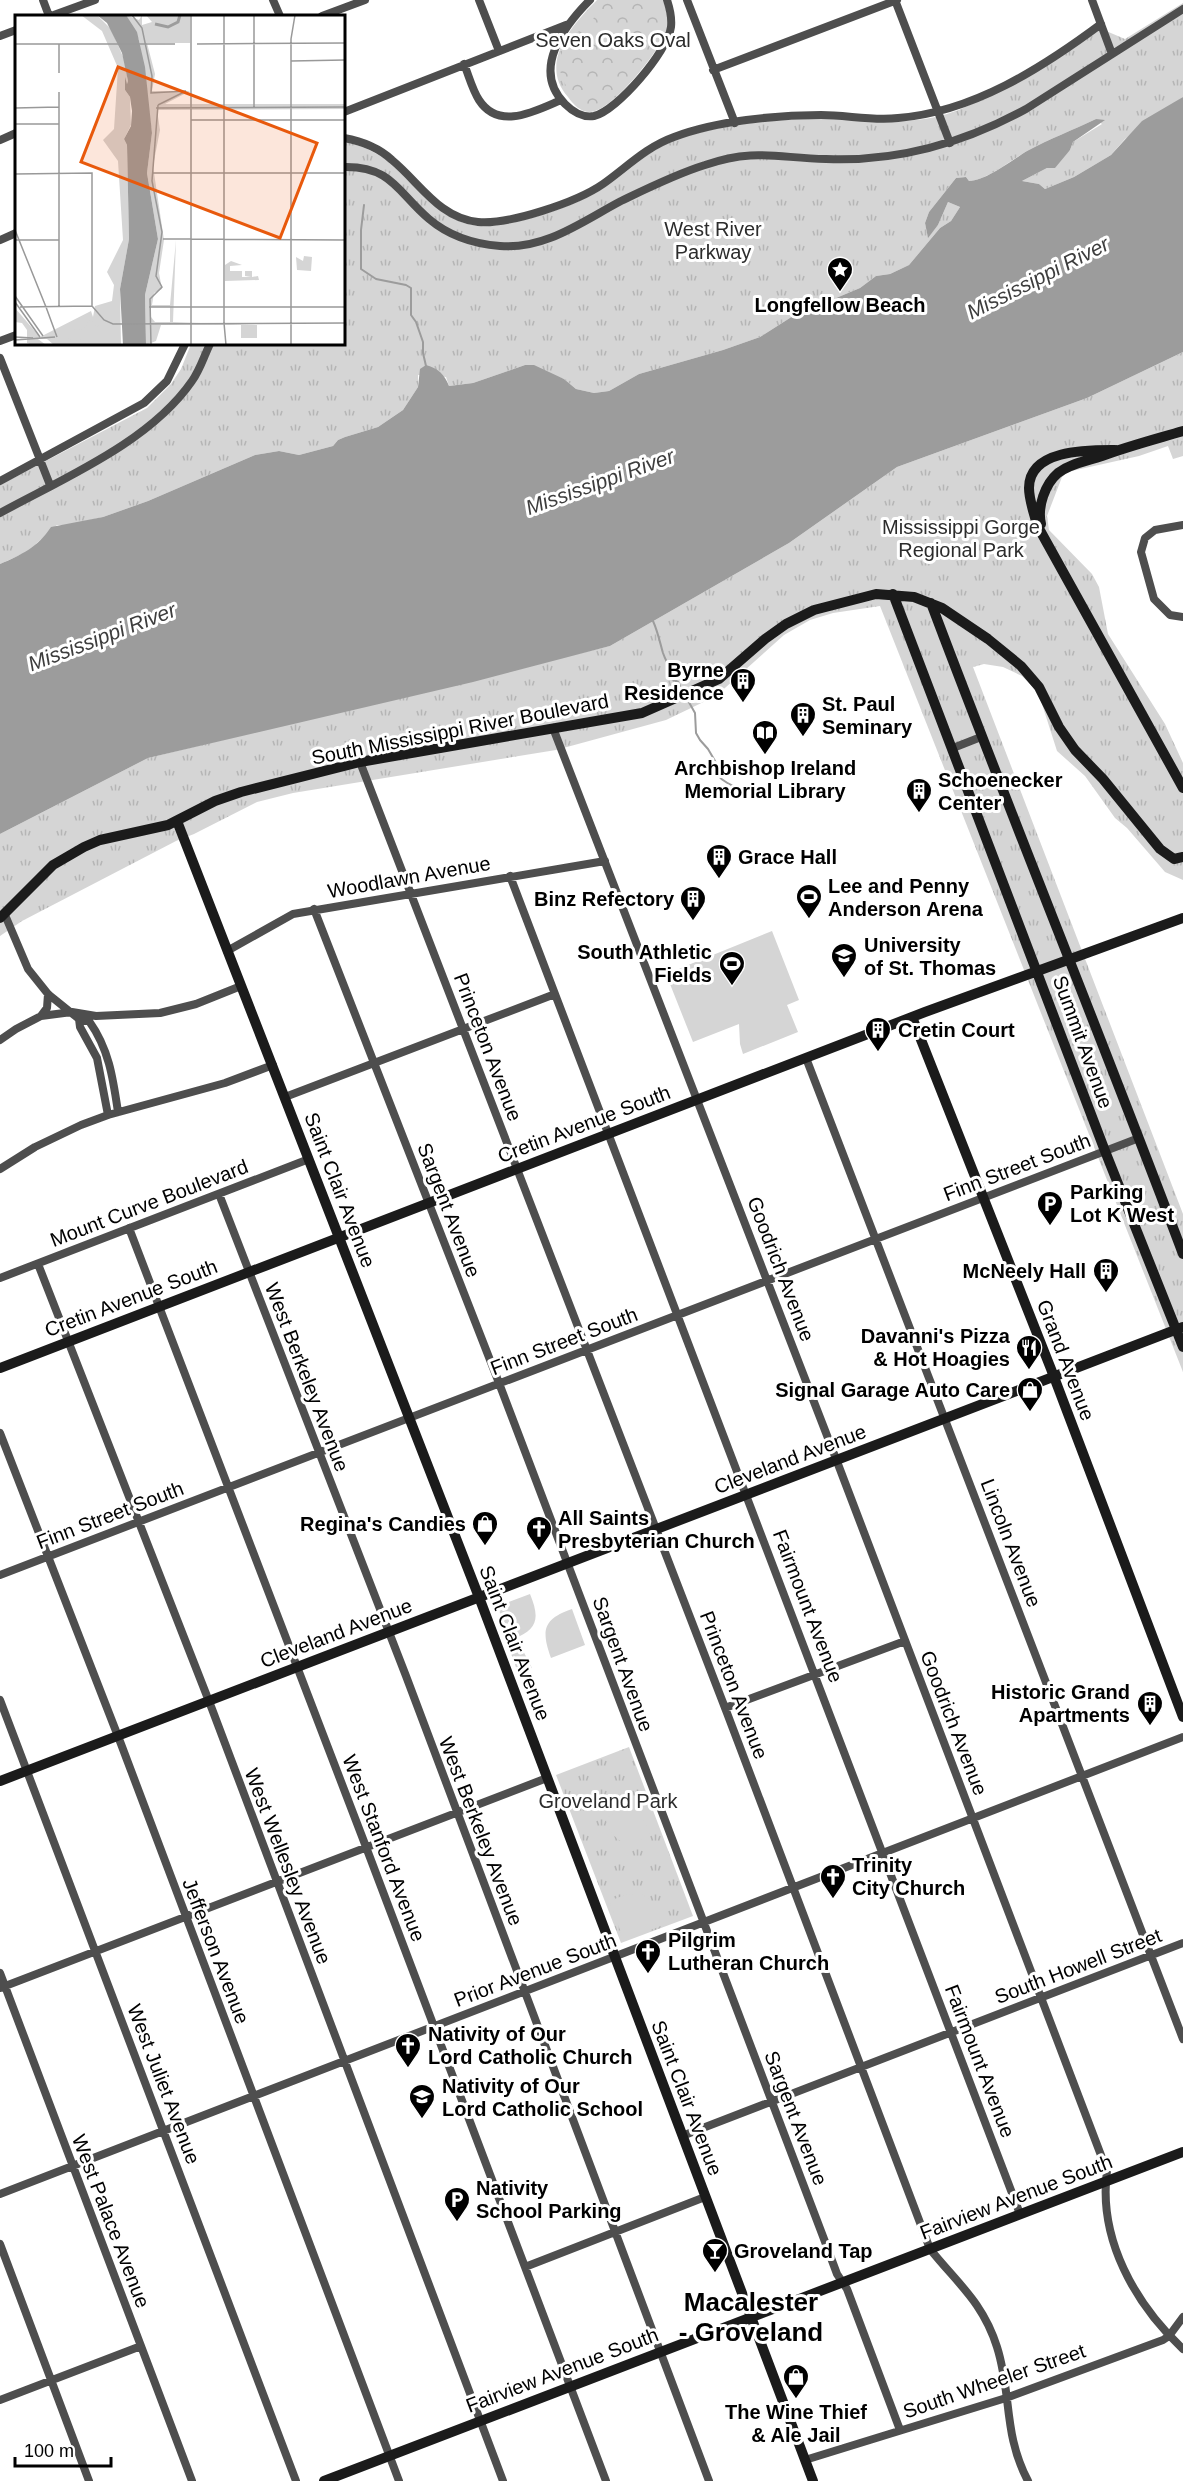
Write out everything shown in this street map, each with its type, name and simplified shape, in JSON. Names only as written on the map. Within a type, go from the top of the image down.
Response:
[{"type":"street","points":[[43,0],[50,15]]},
{"type":"street","points":[[53,15],[94,0]]},
{"type":"street","points":[[273,0],[280,15]]},
{"type":"street","points":[[325,15],[365,0]]},
{"type":"street","points":[[479,0],[499,51]]},
{"type":"street","points":[[590,0],[566,25],[550,62],[553,83],[561,100],[574,111],[582,115],[593,116],[630,91],[653,60],[671,29],[671,13],[667,0]]},
{"type":"street","points":[[687,0],[735,123]]},
{"type":"street","points":[[713,70],[896,0],[950,143]]},
{"type":"street","points":[[1092,0],[1113,54]]},
{"type":"street","points":[[345,167],[367,169],[387,178],[398,185],[427,217],[450,233],[485,244],[510,247],[539,242],[557,236],[663,182],[733,156],[764,153],[826,159],[876,158],[950,143],[1005,121],[1183,9]]},
{"type":"street","points":[[345,138],[361,142],[392,159],[444,210],[455,217],[493,222],[540,211],[581,196],[601,185],[654,146],[693,130],[735,123],[823,115],[896,118],[938,112],[976,98],[1027,72],[1101,24]]},
{"type":"street","points":[[345,112],[566,25]]},
{"type":"street","points":[[0,36],[15,30]]},
{"type":"street","points":[[464,64],[480,101],[496,115],[514,117],[561,100]]},
{"type":"street","points":[[0,140],[15,133]]},
{"type":"street","points":[[0,240],[15,233]]},
{"type":"street","points":[[0,341],[15,335]]},
{"type":"street","points":[[0,481],[131,412],[167,381],[185,345]]},
{"type":"street","points":[[0,513],[107,454],[162,414],[193,379],[210,345]]},
{"type":"street","points":[[0,358],[50,486]]},
{"type":"street","points":[[1046,539],[1040,518],[1041,504],[1053,478],[1072,465],[1183,430]]},
{"type":"street","points":[[1115,450],[1053,458],[1037,466],[1032,474],[1029,487],[1037,525],[1183,788]]},
{"type":"street","points":[[1183,525],[1155,530],[1145,538],[1142,547],[1142,557],[1154,599],[1170,615],[1183,617]]},
{"type":"street","name":"South Mississippi River Boulevard","points":[[3,916],[53,865],[84,847],[114,837],[141,833],[177,821],[215,801],[241,792],[360,762],[642,713],[703,687],[737,666],[765,639],[786,624],[814,610],[866,596],[893,594],[931,603],[988,639],[1021,666],[1039,687],[1059,727],[1075,750],[1103,779],[1160,849],[1180,861]]},
{"type":"street","name":"Summit Avenue","points":[[893,594],[1105,1152],[1180,1328],[1183,1347]]},
{"type":"street","name":"Summit Avenue","points":[[931,603],[1183,1254]]},
{"type":"street","name":"Goodrich Avenue","points":[[553,728],[698,1100],[1107,2171],[1105,2182],[1109,2227],[1126,2278],[1169,2336],[1183,2349]]},
{"type":"street","points":[[953,748],[981,737]]},
{"type":"street","name":"Princeton Avenue","points":[[360,762],[657,1529],[930,2249],[965,2287],[984,2316],[1002,2361],[1015,2448],[1028,2481]]},
{"type":"street","name":"Saint Clair Avenue","points":[[177,821],[478,1597],[813,2481]]},
{"type":"street","name":"Woodlawn Avenue","points":[[228,951],[281,919],[314,909],[605,861]]},
{"type":"street","name":"Fairmount Avenue","points":[[510,876],[1020,2214]]},
{"type":"street","name":"Sargent Avenue","points":[[314,909],[499,1383],[837,2274],[843,2282],[900,2430]]},
{"type":"street","points":[[3,916],[28,969],[48,994],[79,1018],[89,1021],[103,1042],[111,1066],[118,1112]]},
{"type":"street","name":"Cretin Avenue South","points":[[0,1368],[912,1017],[1183,918]]},
{"type":"street","points":[[0,1040],[15,1029],[41,1016],[72,1012],[96,1016],[160,1013],[196,1004],[241,986]]},
{"type":"street","points":[[41,1016],[47,1008],[48,994]]},
{"type":"street","points":[[285,1097],[555,994]]},
{"type":"street","name":"Grand Avenue","points":[[912,1017],[1054,1377],[1183,1717]]},
{"type":"street","points":[[79,1018],[80,1027],[97,1058],[108,1115]]},
{"type":"street","name":"Lincoln Avenue","points":[[806,1058],[1183,2039]]},
{"type":"street","points":[[0,1168],[58,1135],[108,1115],[215,1086],[273,1065]]},
{"type":"street","name":"Finn Street South","points":[[0,1575],[1139,1138]]},
{"type":"street","name":"Mount Curve Boulevard","points":[[0,1278],[309,1159]]},
{"type":"street","name":"West Berkeley Avenue","points":[[219,1194],[710,2481]]},
{"type":"street","name":"West Stanford Avenue","points":[[129,1228],[606,2481]]},
{"type":"street","name":"West Wellesley Avenue","points":[[38,1264],[139,1521],[503,2481]]},
{"type":"street","name":"Cleveland Avenue","points":[[0,1781],[1180,1328]]},
{"type":"street","name":"Jefferson Avenue","points":[[0,1433],[118,1736],[399,2481]]},
{"type":"street","points":[[725,1708],[905,1641]]},
{"type":"street","name":"West Juliet Avenue","points":[[0,1700],[296,2481]]},
{"type":"street","name":"Prior Avenue South","points":[[0,2194],[1183,1737]]},
{"type":"street","points":[[2,1987],[546,1778]]},
{"type":"street","name":"South Howell Street","points":[[682,2136],[1183,1943]]},
{"type":"street","name":"West Palace Avenue","points":[[0,1973],[2,1987],[192,2481]]},
{"type":"street","name":"Fairview Avenue South","points":[[324,2481],[1183,2152]]},
{"type":"street","points":[[525,2267],[705,2197]]},
{"type":"street","points":[[0,2244],[89,2481]]},
{"type":"street","points":[[1169,2336],[1183,2317]]},
{"type":"street","name":"South Wheeler Street","points":[[804,2460],[1006,2398],[1169,2336]]},
{"type":"street","points":[[0,2400],[141,2346]]},
{"type":"green space","name":"Seven Oaks Oval","points":[[597,0],[663,0],[668,24],[667,31],[655,52],[622,92],[599,109],[586,112],[570,100],[560,84],[556,71],[557,58],[569,33]]},
{"type":"green space","name":"Seven Oaks Oval","points":[[604,0],[659,0],[664,21],[663,30],[649,54],[633,68],[631,76],[621,90],[597,104],[581,105],[563,80],[560,72],[561,55],[575,34],[589,26],[599,5]]},
{"type":"green space","name":"West River Parkway","points":[[1183,3],[1183,97],[1125,139],[1111,155],[1074,177],[1045,189],[1039,184],[1022,181],[1047,168],[1070,150],[1073,142],[1102,124],[1096,119],[1035,147],[983,178],[969,181],[966,177],[956,178],[929,212],[925,223],[928,237],[938,225],[948,202],[960,207],[951,221],[940,228],[909,265],[890,274],[876,276],[860,288],[793,316],[760,337],[639,374],[609,391],[594,393],[576,389],[564,379],[525,365],[473,383],[449,386],[446,377],[418,375],[418,387],[403,410],[378,427],[345,437],[333,446],[299,455],[279,451],[255,455],[148,501],[103,517],[69,525],[57,525],[27,552],[0,564],[0,485],[147,408],[171,384],[181,369],[191,345],[345,345],[345,142],[367,149],[384,158],[451,218],[479,226],[492,226],[525,220],[577,202],[604,188],[665,145],[691,135],[709,130],[788,120],[907,121],[936,117],[969,105],[990,94],[1099,28],[1125,39]]},
{"type":"green space","name":"Mississippi Gorge Regional Park","points":[[1183,352],[1183,456],[1173,459],[1168,446],[1139,456],[1067,472],[1062,477],[1047,516],[1049,530],[1092,574],[1099,587],[1108,634],[1165,724],[1183,763],[1183,880],[1165,872],[1127,828],[1115,818],[1085,776],[1057,751],[1041,701],[1033,687],[1022,676],[1003,667],[984,664],[973,667],[1183,1214],[1183,1372],[880,606],[833,613],[810,620],[784,635],[716,696],[666,720],[556,750],[293,793],[257,802],[22,921],[0,936],[0,834],[148,758],[610,646],[789,543],[897,467],[1087,398]]},
{"type":"green space","name":"South Athletic Fields","points":[[772,931],[799,1000],[787,1005],[798,1032],[743,1054],[739,1024],[693,1042],[666,974]]},
{"type":"green space","points":[[530,1594],[535,1610],[535,1622],[528,1632],[513,1639],[499,1611],[501,1605]]},
{"type":"green space","points":[[572,1609],[585,1645],[551,1658],[546,1640],[547,1627],[555,1617]]},
{"type":"green space","points":[[511,1639],[519,1643],[532,1668],[518,1673],[507,1642]]},
{"type":"green space","name":"Groveland Park","points":[[629,1747],[693,1916],[621,1943],[556,1775]]},
{"type":"green space","points":[[633,1807],[640,1810],[650,1836],[634,1842],[622,1841],[613,1834],[605,1818]]},
{"type":"green space","points":[[641,1894],[650,1899],[663,1925],[628,1939],[622,1935],[609,1901],[625,1895]]},
{"type":"water","name":"Mississippi River","points":[[1183,97],[1183,352],[1087,398],[897,467],[789,543],[610,646],[473,682],[148,758],[0,834],[0,564],[28,550],[51,527],[103,517],[148,501],[255,455],[279,451],[299,455],[333,446],[345,437],[378,427],[403,410],[418,387],[420,369],[426,365],[440,372],[449,386],[473,383],[525,365],[534,365],[564,379],[576,389],[594,393],[609,391],[639,374],[760,337],[793,316],[860,288],[876,276],[890,274],[909,265],[940,228],[951,221],[960,207],[948,202],[938,225],[928,238],[925,223],[929,212],[956,178],[966,177],[969,181],[983,178],[1044,142],[1096,119],[1105,120],[1073,142],[1070,150],[1055,168],[1047,168],[1022,181],[1039,184],[1045,189],[1074,177],[1111,155],[1142,121]]},
{"type":"waterway","points":[[364,205],[361,230],[361,269],[376,279],[411,288],[411,315],[423,342],[426,366]]},
{"type":"waterway","points":[[653,621],[672,679],[678,682],[683,692]]},
{"type":"waterway","points":[[686,697],[695,713],[696,733],[718,766],[715,771],[718,775],[735,787],[760,793]]},
{"type":"place","name":"Longfellow Beach","points":[[840,293]]},
{"type":"place","name":"Byrne Residence","points":[[743,704]]},
{"type":"place","name":"St. Paul Seminary","points":[[803,738]]},
{"type":"place","name":"Archbishop Ireland Memorial Library","points":[[765,756]]},
{"type":"place","name":"Schoenecker Center","points":[[919,814]]},
{"type":"place","name":"Grace Hall","points":[[719,880]]},
{"type":"place","name":"Lee and Penny Anderson Arena","points":[[809,920]]},
{"type":"place","name":"Binz Refectory","points":[[693,922]]},
{"type":"place","name":"University of St. Thomas","points":[[844,979]]},
{"type":"place","name":"South Athletic Fields","points":[[732,987]]},
{"type":"place","name":"Cretin Court","points":[[878,1053]]},
{"type":"place","name":"Parking Lot K West","points":[[1050,1227]]},
{"type":"place","name":"McNeely Hall","points":[[1106,1294]]},
{"type":"place","name":"Davanni's Pizza & Hot Hoagies","points":[[1029,1371]]},
{"type":"place","name":"Signal Garage Auto Care","points":[[1030,1413]]},
{"type":"place","name":"Regina's Candies","points":[[485,1547]]},
{"type":"place","name":"All Saints Presbyterian Church","points":[[539,1552]]},
{"type":"place","name":"Historic Grand Apartments","points":[[1150,1727]]},
{"type":"place","name":"Trinity City Church","points":[[833,1900]]},
{"type":"place","name":"Pilgrim Lutheran Church","points":[[648,1975]]},
{"type":"place","name":"Nativity of Our Lord Catholic Church","points":[[408,2069]]},
{"type":"place","name":"Nativity of Our Lord Catholic School","points":[[422,2120]]},
{"type":"place","name":"Nativity School Parking","points":[[457,2223]]},
{"type":"place","name":"Groveland Tap","points":[[715,2274]]},
{"type":"place","name":"The Wine Thief & Ale Jail","points":[[796,2400]]},
{"type":"district","name":"Macalester - Groveland","points":[[751,2317]]}]
